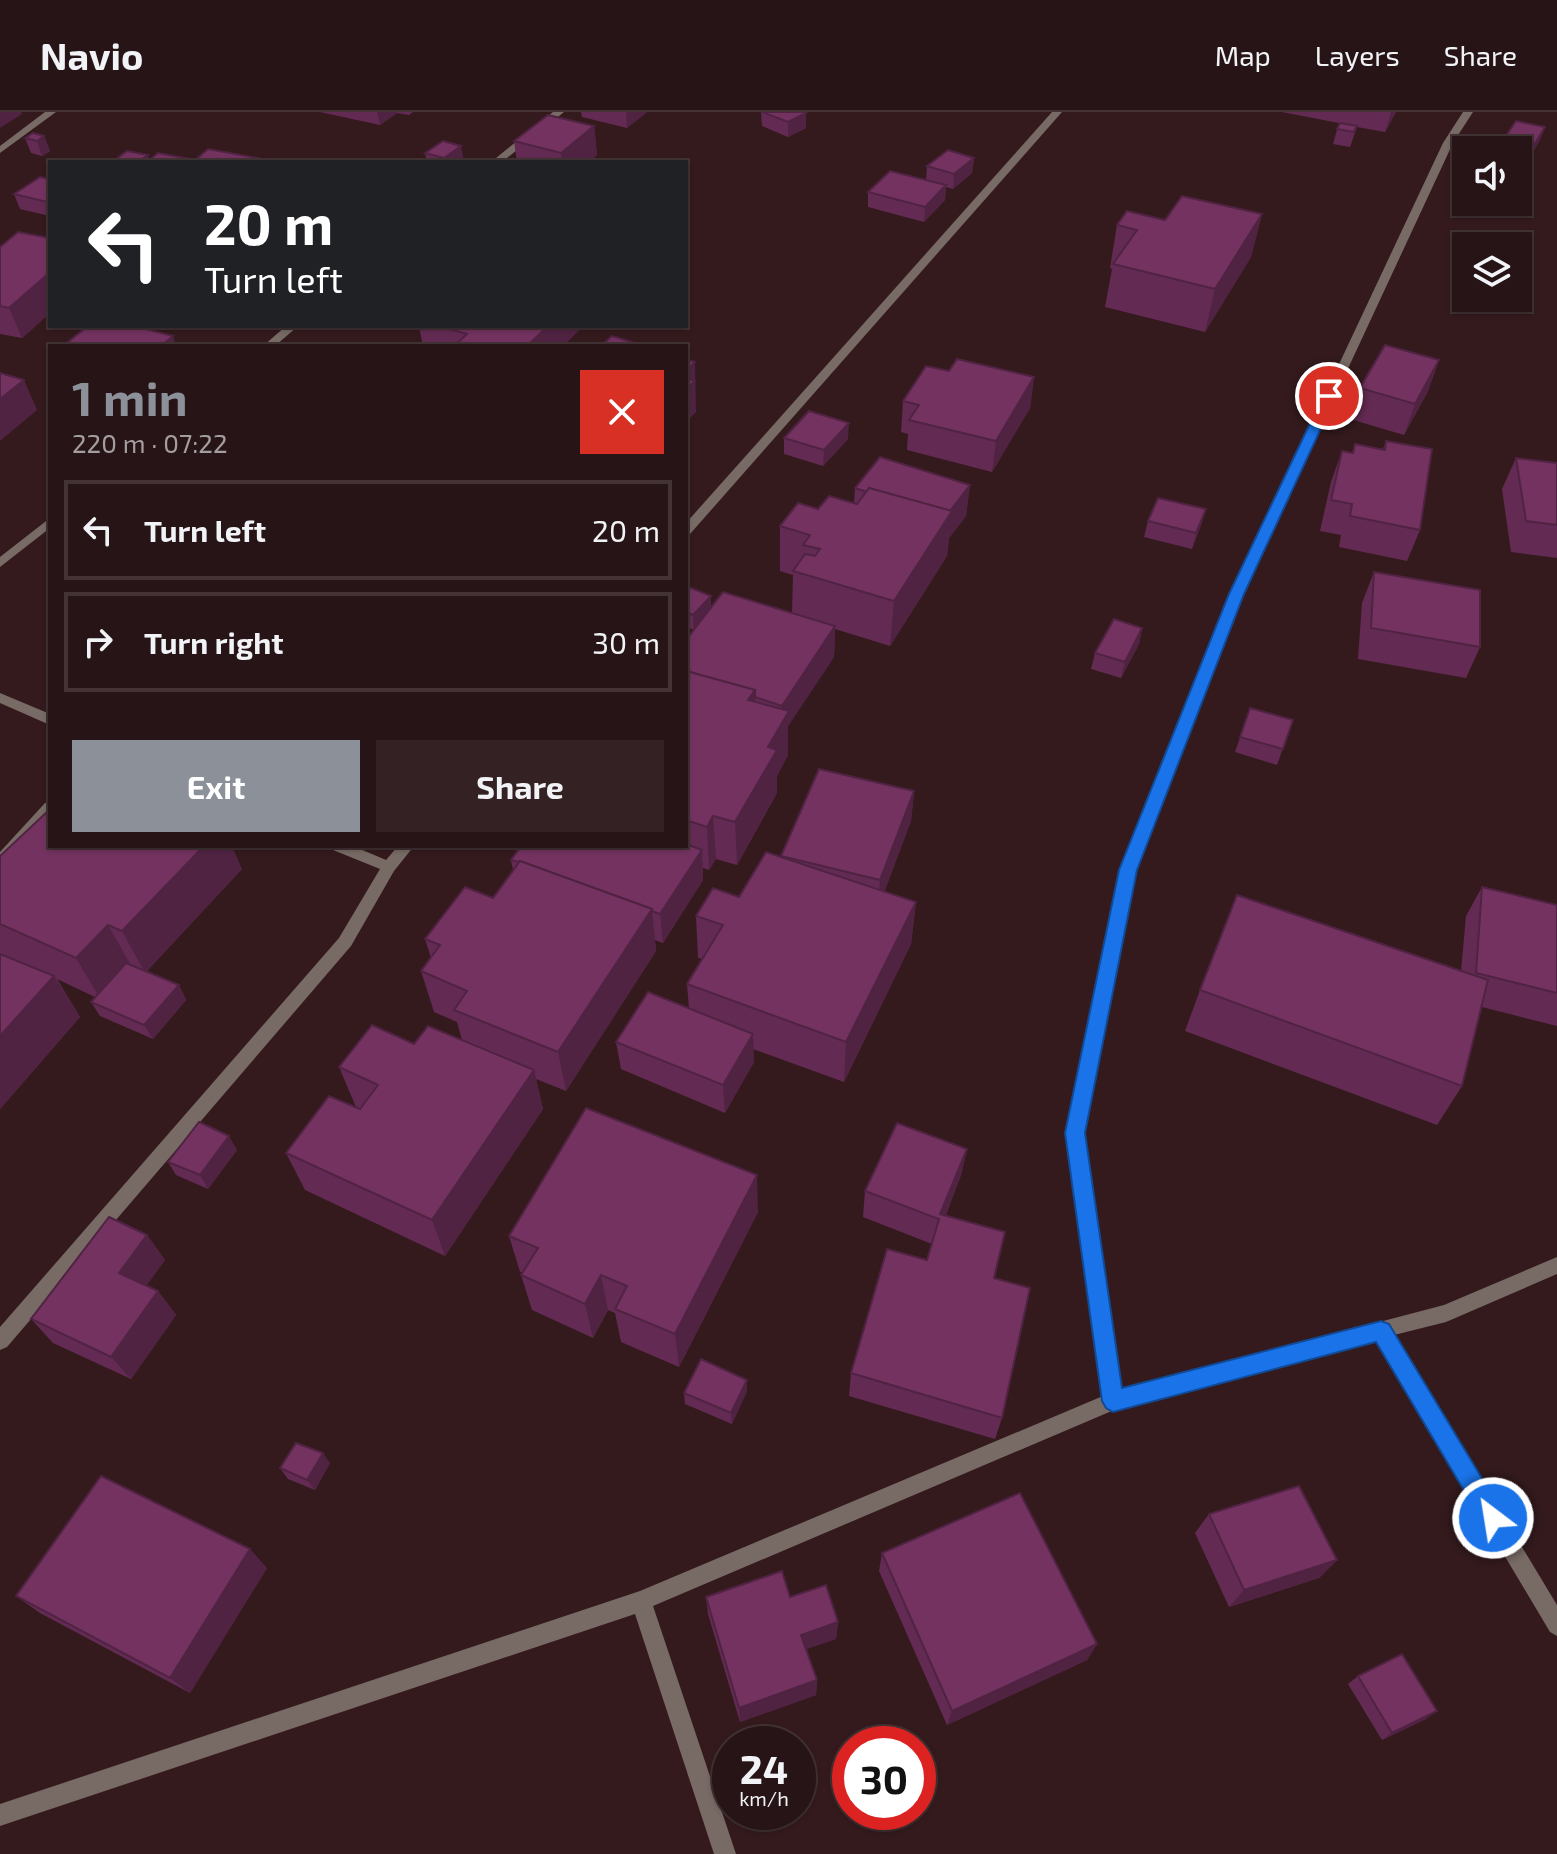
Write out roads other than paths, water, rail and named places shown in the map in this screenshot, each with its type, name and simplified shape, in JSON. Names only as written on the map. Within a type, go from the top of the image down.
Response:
[{"type":"street","points":[[0,150],[51,112]]},
{"type":"street","points":[[499,160],[559,112]]},
{"type":"street","points":[[688,529],[1057,112]]},
{"type":"street","points":[[1113,1401],[1075,1133],[1128,870],[1237,594],[1448,143],[1468,112]]},
{"type":"street","points":[[270,344],[290,328]]},
{"type":"street","points":[[0,563],[48,524]]},
{"type":"street","points":[[0,698],[48,719]]},
{"type":"street","points":[[0,862],[48,809]]},
{"type":"street","points":[[343,848],[389,867]]},
{"type":"street","points":[[0,1341],[345,942],[389,867],[405,848]]},
{"type":"street","points":[[0,1815],[641,1601],[1113,1401],[1446,1313],[1557,1265]]},
{"type":"street","points":[[1381,1331],[1557,1625]]},
{"type":"street","points":[[641,1601],[725,1854]]}]
